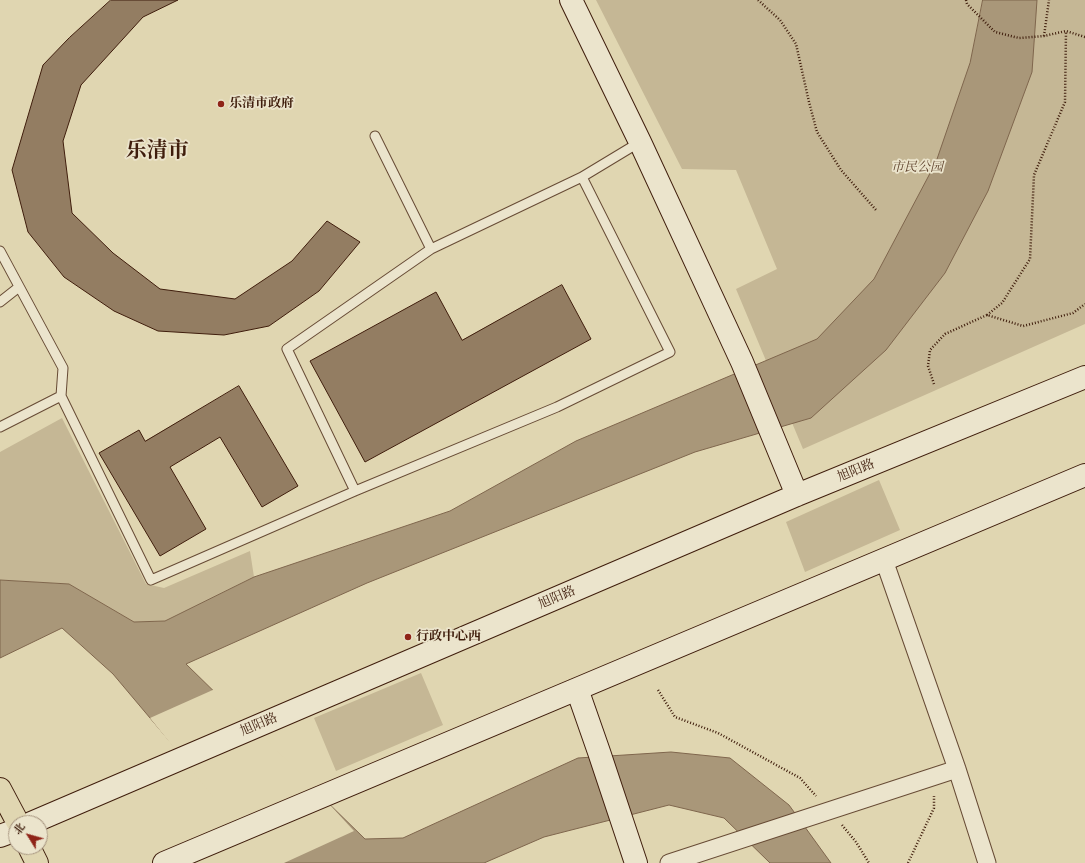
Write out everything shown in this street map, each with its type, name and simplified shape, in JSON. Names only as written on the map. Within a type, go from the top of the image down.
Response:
[{"type":"main road","points":[[571,0],[640,142],[742,362],[798,495]]},
{"type":"main road","name":"旭阳路","points":[[48,816],[798,495],[1085,377]]},
{"type":"main road","points":[[164,863],[1085,475]]},
{"type":"main road","points":[[577,689],[636,863]]},
{"type":"main road","points":[[0,789],[14,815]]},
{"type":"street","points":[[884,560],[957,769],[987,863]]},
{"type":"street","points":[[669,863],[957,769]]},
{"type":"lane","points":[[375,136],[431,249]]},
{"type":"lane","points":[[356,491],[287,349],[431,249],[582,177],[640,142]]},
{"type":"lane","points":[[0,251],[63,368],[61,396],[151,580],[356,491],[557,407],[670,352],[582,177]]},
{"type":"lane","points":[[0,302],[19,287]]},
{"type":"lane","points":[[0,427],[61,396]]},
{"type":"path","points":[[758,0],[780,20],[796,44],[817,132],[841,170],[876,210]]},
{"type":"path","points":[[966,0],[967,4],[995,32],[1019,38],[1044,36],[1066,31],[1085,37]]},
{"type":"path","points":[[1044,36],[1049,0]]},
{"type":"path","points":[[934,384],[928,366],[930,350],[945,334],[987,315],[1002,303],[1030,259],[1034,175],[1065,102],[1066,31]]},
{"type":"path","points":[[987,315],[1023,326],[1073,312],[1085,304]]},
{"type":"path","points":[[658,690],[674,717],[718,733],[800,778],[820,801]]},
{"type":"path","points":[[908,863],[934,808],[934,777]]},
{"type":"path","points":[[841,824],[856,842],[868,863]]},
{"type":"green space","name":"市民公园","points":[[596,0],[1085,0],[1085,324],[803,449],[736,289],[777,269],[736,170],[682,169]]},
{"type":"green space","points":[[62,418],[146,584],[164,588],[250,551],[254,577],[165,621],[134,622],[69,584],[0,580],[0,452]]},
{"type":"green space","points":[[879,480],[900,530],[805,572],[786,522]]},
{"type":"green space","points":[[421,673],[443,725],[336,771],[314,718]]},
{"type":"shaded area","points":[[983,0],[1037,0],[1032,72],[988,191],[945,273],[886,350],[811,418],[695,452],[367,583],[186,664],[365,839],[403,838],[578,758],[671,752],[730,758],[789,805],[831,863],[770,863],[724,818],[669,805],[544,837],[484,863],[272,863],[113,674],[62,628],[0,658],[0,580],[69,584],[134,622],[165,621],[254,577],[450,511],[576,441],[817,339],[874,279],[936,162],[970,63]]},
{"type":"pier","points":[[215,689],[310,783],[354,831],[284,863],[269,863],[214,798],[150,718]]},
{"type":"building","points":[[111,0],[178,0],[143,17],[81,85],[63,141],[72,213],[113,253],[160,289],[235,299],[292,261],[327,221],[360,242],[319,291],[269,326],[224,335],[158,331],[114,311],[64,277],[28,232],[12,170],[43,65],[69,38]]},
{"type":"building","points":[[562,285],[591,339],[365,462],[310,361],[436,292],[462,340]]},
{"type":"building","points":[[239,386],[298,486],[262,507],[220,437],[170,467],[206,529],[160,556],[99,453],[139,430],[145,441]]},
{"type":"place","name":"乐清市政府","points":[[221,104]]},
{"type":"place","name":"行政中心西","points":[[408,637]]},
{"type":"district","name":"乐清市","points":[[157,152]]}]
